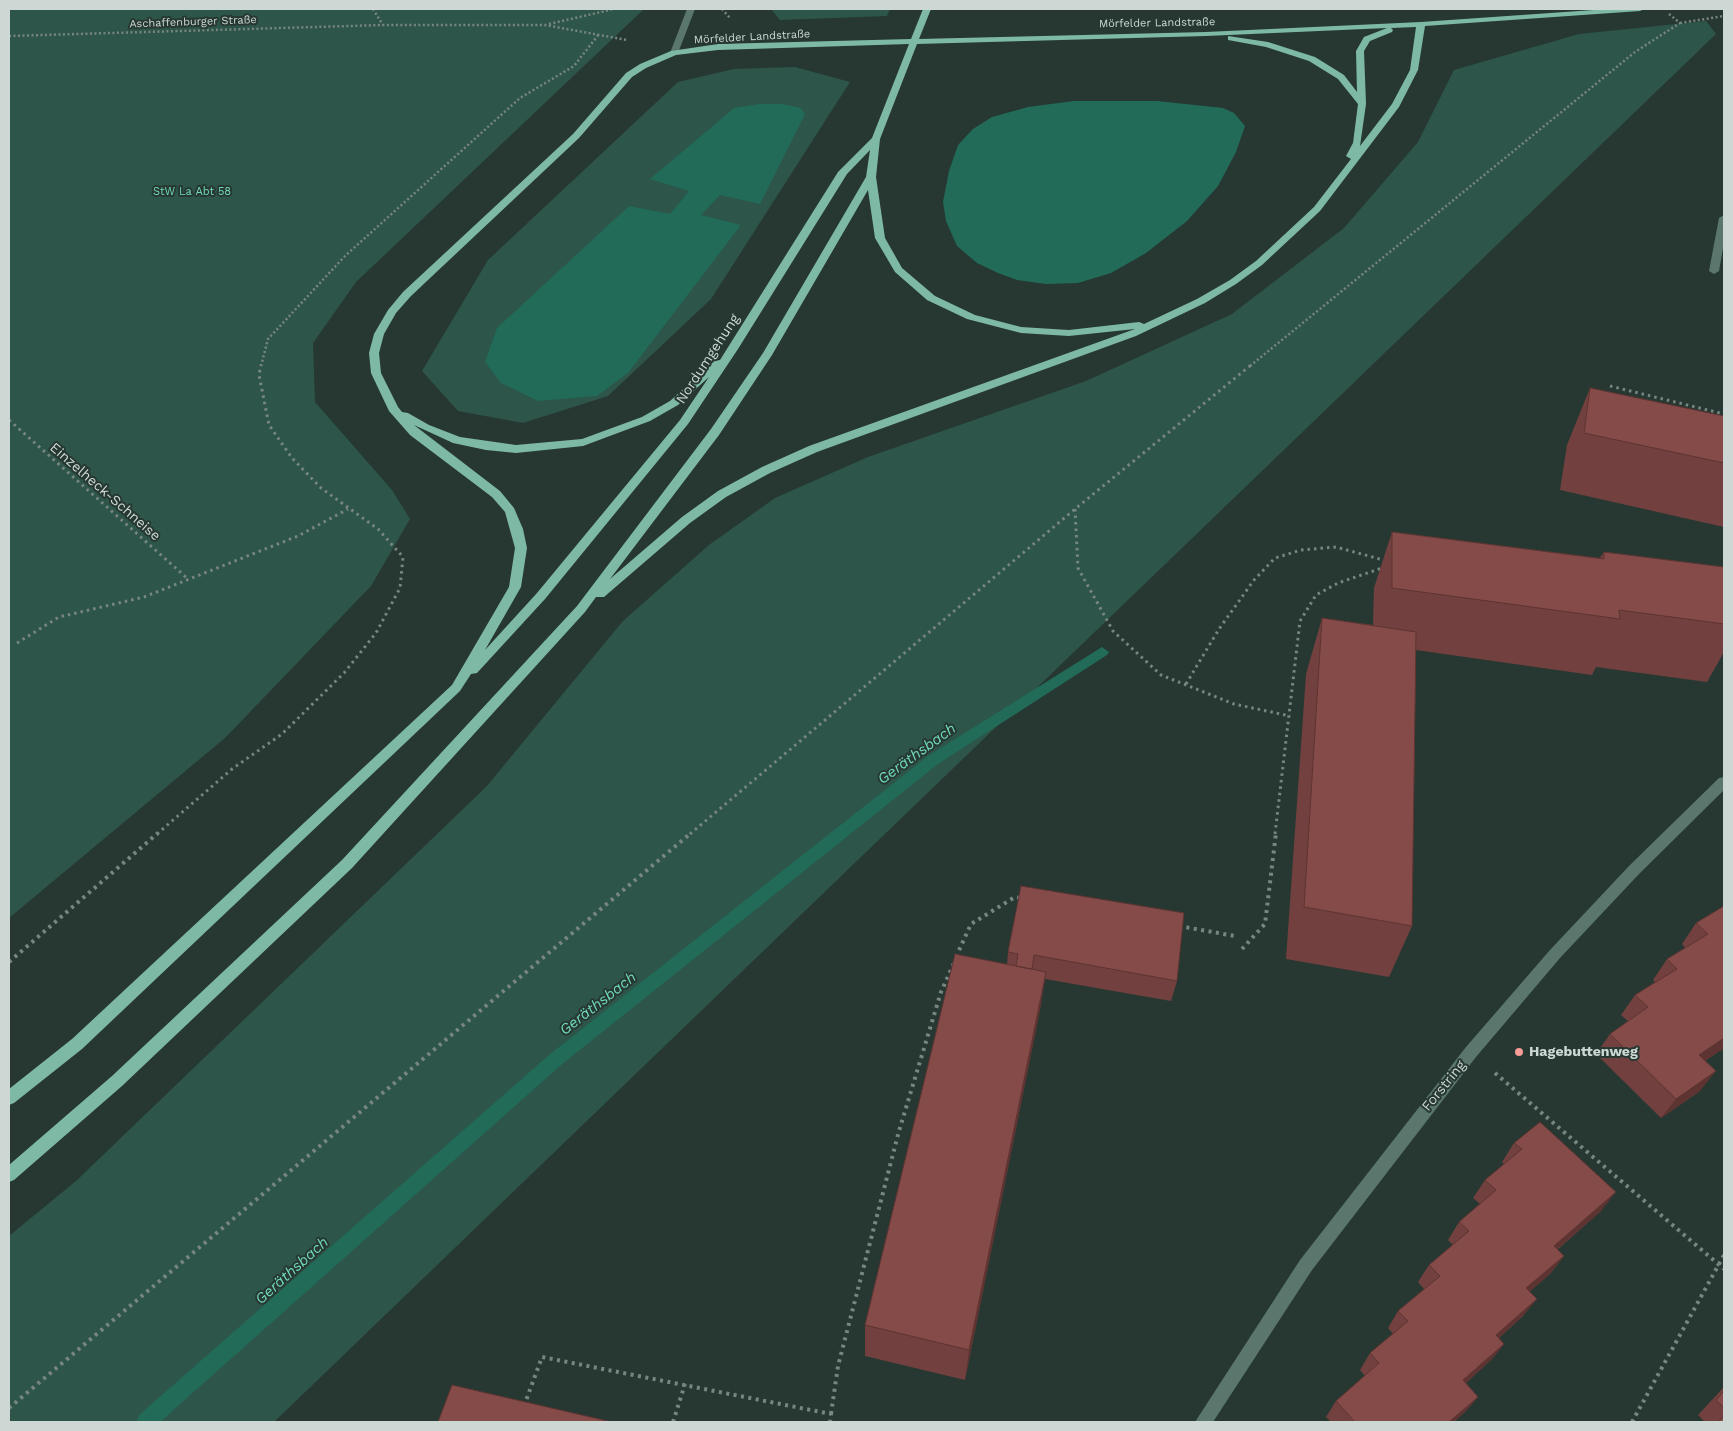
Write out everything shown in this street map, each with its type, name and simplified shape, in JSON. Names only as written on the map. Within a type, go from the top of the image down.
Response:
[{"type":"main road","name":"Nordumgehung","points":[[456,688],[540,596],[684,422],[733,349],[843,172],[876,139],[927,9]]},
{"type":"main road","name":"Mörfelder Landstraße","points":[[456,688],[515,587],[520,548],[518,530],[510,511],[496,494],[414,432],[394,409],[376,373],[374,353],[379,334],[392,312],[407,294],[576,136],[629,76],[656,59],[718,47],[1027,37],[1206,34],[1421,24],[1640,9]]},
{"type":"main road","points":[[581,609],[686,520],[722,494],[766,470],[813,449],[1092,350],[1173,315],[1232,282],[1259,263],[1317,209],[1396,106],[1414,70],[1421,24],[1384,31],[1367,39],[1360,51],[1362,104],[1357,143],[1340,178]]},
{"type":"main road","points":[[1206,34],[1268,45],[1312,59],[1341,77],[1362,104]]},
{"type":"main road","points":[[876,139],[871,177],[880,238],[898,270],[931,298],[971,317],[1021,330],[1069,333],[1138,326],[1173,315]]},
{"type":"main road","points":[[9,1175],[117,1081],[347,864],[581,609],[715,432],[768,354],[871,177]]},
{"type":"main road","points":[[394,409],[441,434],[457,440],[486,446],[516,449],[582,442],[646,420],[674,403],[733,349]]},
{"type":"main road","points":[[9,1098],[77,1044],[456,688]]},
{"type":"street","points":[[674,54],[690,9]]},
{"type":"street","points":[[1714,271],[1724,218]]},
{"type":"street","name":"Forstring","points":[[1203,1422],[1306,1265],[1471,1052],[1555,954],[1634,870],[1724,782]]},
{"type":"path","points":[[373,9],[383,25]]},
{"type":"path","points":[[545,25],[614,9]]},
{"type":"path","points":[[1663,9],[1680,23]]},
{"type":"path","points":[[9,1408],[1075,509],[1635,52],[1680,23],[1724,16]]},
{"type":"path","name":"Aschaffenburger Straße","points":[[9,36],[383,25],[545,25],[599,34],[674,54]]},
{"type":"path","points":[[9,962],[232,769],[282,734],[344,673],[376,633],[400,588],[403,557],[378,530],[321,488],[292,458],[269,425],[258,375],[268,339],[345,256],[520,98],[574,66],[599,34]]},
{"type":"path","points":[[1610,386],[1724,414]]},
{"type":"path","points":[[1654,406],[1656,397]]},
{"type":"path","name":"Einzelheck-Schneise","points":[[9,420],[188,579]]},
{"type":"path","points":[[18,643],[58,617],[144,597],[298,536],[348,509]]},
{"type":"path","points":[[1075,509],[1078,568],[1112,631],[1161,675],[1234,704],[1290,716]]},
{"type":"path","points":[[1186,684],[1219,629],[1254,580],[1275,558],[1301,550],[1336,547],[1396,564]]},
{"type":"path","points":[[1242,949],[1265,924],[1300,621],[1316,595],[1338,583],[1389,567]]},
{"type":"path","points":[[830,1422],[838,1366],[899,1131],[941,992],[971,924],[1015,898],[1025,899]]},
{"type":"path","points":[[1177,925],[1235,936]]},
{"type":"path","points":[[1471,1052],[1724,1269]]},
{"type":"path","points":[[1632,1422],[1724,1255]]},
{"type":"path","points":[[522,1413],[542,1357],[831,1414]]},
{"type":"path","points":[[673,1422],[685,1384]]},
{"type":"green space","name":"StW La Abt 58","points":[[9,9],[644,9],[356,282],[313,343],[315,402],[392,490],[410,519],[371,586],[225,738],[9,918]]},
{"type":"green space","points":[[771,9],[890,9],[887,16],[780,20]]},
{"type":"green space","points":[[1706,21],[1716,34],[274,1422],[9,1422],[9,1236],[76,1181],[486,787],[623,621],[709,545],[775,498],[868,457],[1086,381],[1232,314],[1344,228],[1418,142],[1454,70],[1579,34]]},
{"type":"green space","points":[[795,67],[850,82],[711,299],[608,396],[523,423],[458,411],[422,371],[488,260],[678,82],[734,69]]},
{"type":"shaded area","points":[[1074,101],[1157,101],[1223,108],[1234,113],[1245,126],[1236,152],[1218,186],[1187,221],[1146,253],[1111,273],[1078,283],[1046,284],[1017,280],[977,263],[957,246],[946,221],[943,202],[949,171],[958,145],[973,129],[992,117],[1028,107]]},
{"type":"shaded area","points":[[760,104],[782,104],[801,108],[805,114],[760,204],[720,195],[701,215],[741,225],[628,373],[597,396],[538,401],[501,383],[485,362],[497,328],[629,206],[670,214],[689,191],[650,179],[734,108]]},
{"type":"building","points":[[1590,388],[1724,416],[1724,463],[1584,433]]},
{"type":"building","points":[[1392,532],[1604,559],[1604,552],[1724,567],[1724,624],[1619,610],[1620,619],[1392,588]]},
{"type":"building","points":[[1322,618],[1416,632],[1412,926],[1304,907]]},
{"type":"building","points":[[1021,886],[1184,913],[1177,981],[1034,955],[1032,969],[1016,966],[1018,954],[1008,952]]},
{"type":"building","points":[[1724,906],[1724,1038],[1699,1055],[1716,1071],[1676,1099],[1610,1034],[1648,1007],[1635,995],[1677,969],[1667,959],[1708,934],[1696,923]]},
{"type":"building","points":[[955,954],[1046,972],[969,1350],[865,1325]]},
{"type":"building","points":[[1540,1122],[1616,1192],[1554,1246],[1564,1256],[1526,1288],[1537,1299],[1496,1335],[1504,1344],[1463,1380],[1478,1397],[1449,1422],[1355,1422],[1336,1401],[1379,1363],[1370,1353],[1408,1321],[1398,1311],[1440,1276],[1429,1265],[1469,1231],[1459,1222],[1496,1190],[1485,1180],[1522,1149],[1514,1143]]},
{"type":"building","points":[[452,1385],[612,1422],[438,1422]]},
{"type":"building","points":[[1724,1391],[1724,1408],[1716,1400]]},
{"type":"building","points":[[1724,1416],[1724,1422],[1718,1422]]},
{"type":"waterway","name":"Geräthsbach","points":[[146,1422],[555,1060],[933,760],[1102,652]]},
{"type":"place","name":"Hagebuttenweg","points":[[1519,1052]]}]
